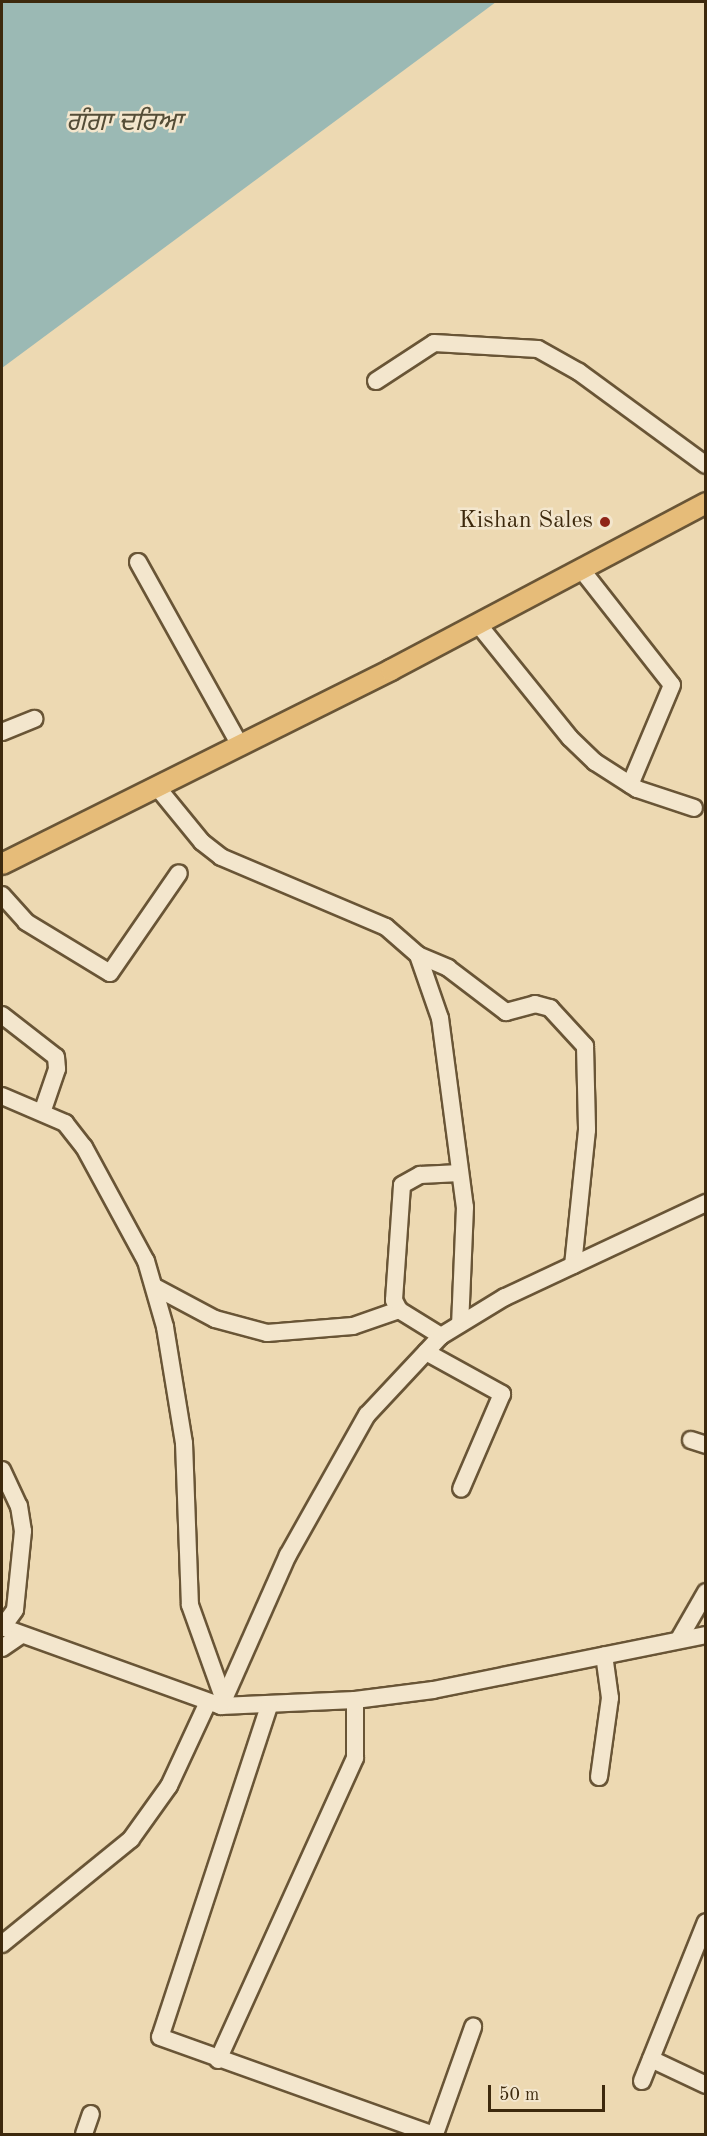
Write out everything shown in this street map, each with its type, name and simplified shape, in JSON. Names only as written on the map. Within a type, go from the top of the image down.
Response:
[{"type":"main road","points":[[2,864],[478,624],[705,503]]},
{"type":"street","points":[[376,381],[434,343],[538,349],[579,372],[705,465]]},
{"type":"street","points":[[138,562],[240,745]]},
{"type":"street","points":[[581,569],[672,685],[630,785]]},
{"type":"street","points":[[478,624],[570,738],[630,785],[693,808]]},
{"type":"street","points":[[2,732],[35,719]]},
{"type":"street","points":[[157,787],[202,842],[222,857],[386,927],[418,955],[448,968],[506,1012],[535,1004],[550,1008],[585,1046],[587,1130],[573,1265]]},
{"type":"street","points":[[2,895],[35,928],[110,973],[179,873]]},
{"type":"street","points":[[418,955],[440,1018],[460,1173],[466,1235],[460,1324]]},
{"type":"street","points":[[2,1015],[56,1057],[57,1069],[43,1110]]},
{"type":"street","points":[[2,1096],[43,1110],[65,1123],[84,1147],[155,1287],[184,1443],[190,1605],[217,1703]]},
{"type":"street","points":[[441,1336],[399,1310],[394,1288],[402,1185],[420,1174],[460,1173]]},
{"type":"street","points":[[2,1944],[131,1839],[169,1786],[217,1703],[288,1555],[327,1483],[368,1415],[441,1336],[573,1265],[705,1203]]},
{"type":"street","points":[[155,1287],[215,1319],[267,1333],[353,1326],[399,1310]]},
{"type":"street","points":[[426,1352],[502,1394],[461,1489]]},
{"type":"street","points":[[2,1470],[19,1506],[23,1531],[15,1611],[2,1627],[20,1636],[217,1703],[268,1706],[355,1700],[705,1635]]},
{"type":"street","points":[[679,1639],[705,1592]]},
{"type":"street","points":[[2,1648],[20,1636]]},
{"type":"street","points":[[599,1777],[610,1698],[604,1655]]},
{"type":"street","points":[[218,2060],[355,1758],[355,1700]]},
{"type":"street","points":[[268,1706],[159,2033],[169,2044],[432,2134],[473,2027]]},
{"type":"street","points":[[642,2081],[705,1922]]},
{"type":"street","points":[[651,2059],[705,2085]]},
{"type":"street","points":[[84,2134],[91,2114]]},
{"type":"water","name":"ਗੰਗਾ ਦਰਿਆ","points":[[2,2],[496,2],[2,368]]},
{"type":"place","name":"Kishan Sales","points":[[605,522]]}]
